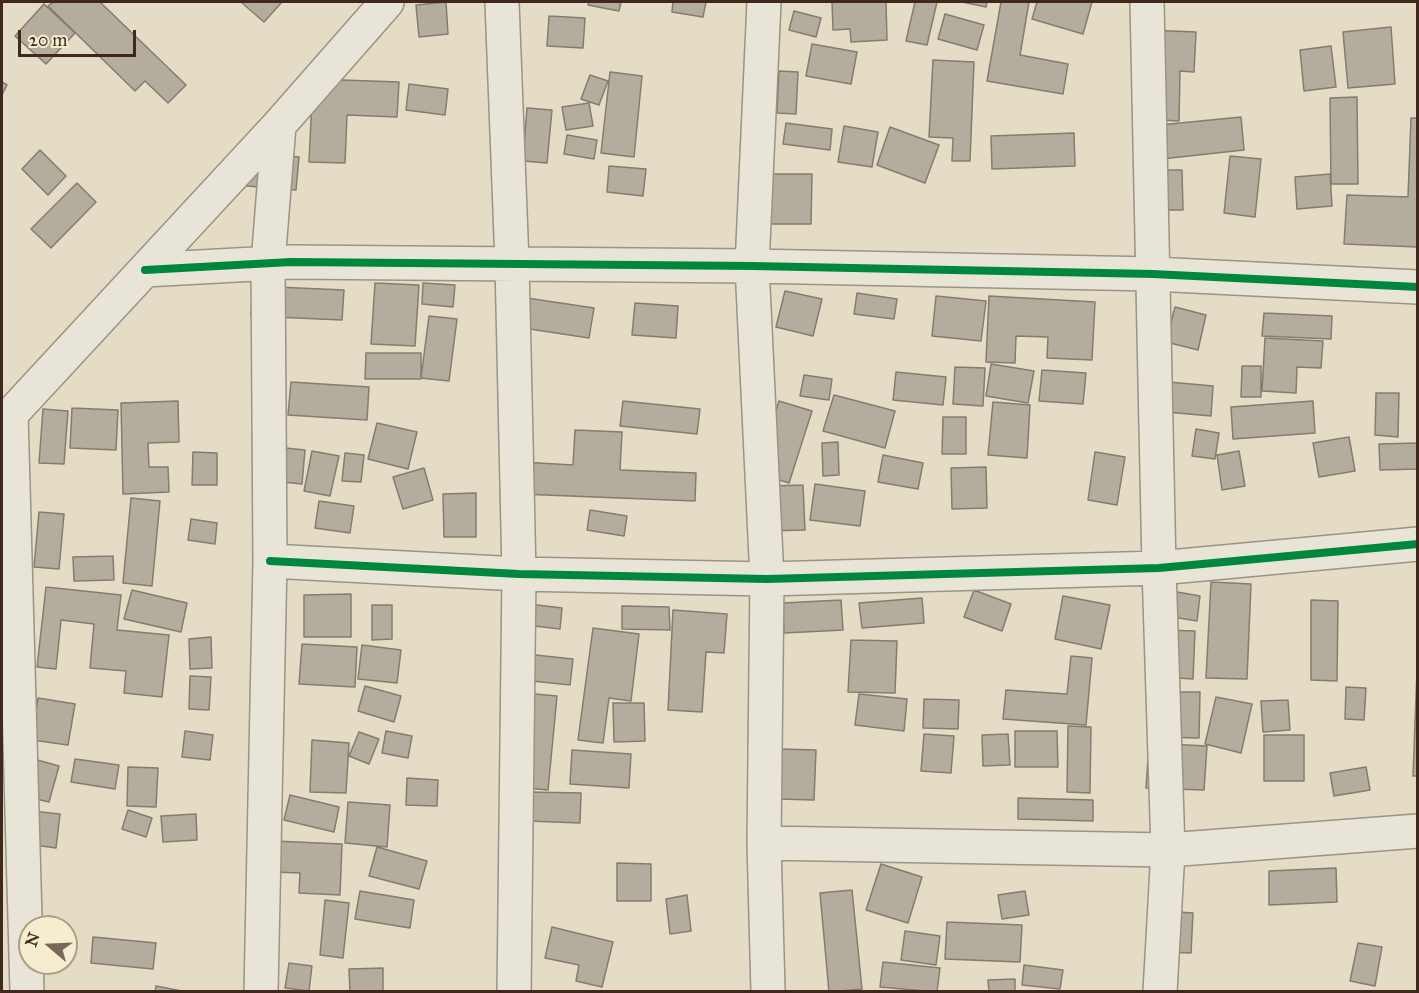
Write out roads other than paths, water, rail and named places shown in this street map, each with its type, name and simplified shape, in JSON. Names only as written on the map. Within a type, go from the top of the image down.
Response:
[{"type":"street","points":[[27,992],[6,419],[279,125],[387,2]]},
{"type":"street","points":[[502,2],[512,262],[519,574],[514,992]]},
{"type":"street","points":[[764,2],[752,266],[767,579],[764,843],[768,992]]},
{"type":"street","points":[[1147,2],[1159,568],[1168,850],[1160,992]]},
{"type":"street","points":[[261,992],[270,561],[268,263],[279,125]]},
{"type":"street","points":[[145,270],[268,263],[512,262],[1153,274],[1418,287]]},
{"type":"street","points":[[270,561],[519,574],[767,579],[1159,568],[1418,544]]},
{"type":"street","points":[[764,843],[1168,850],[1418,831]]}]
